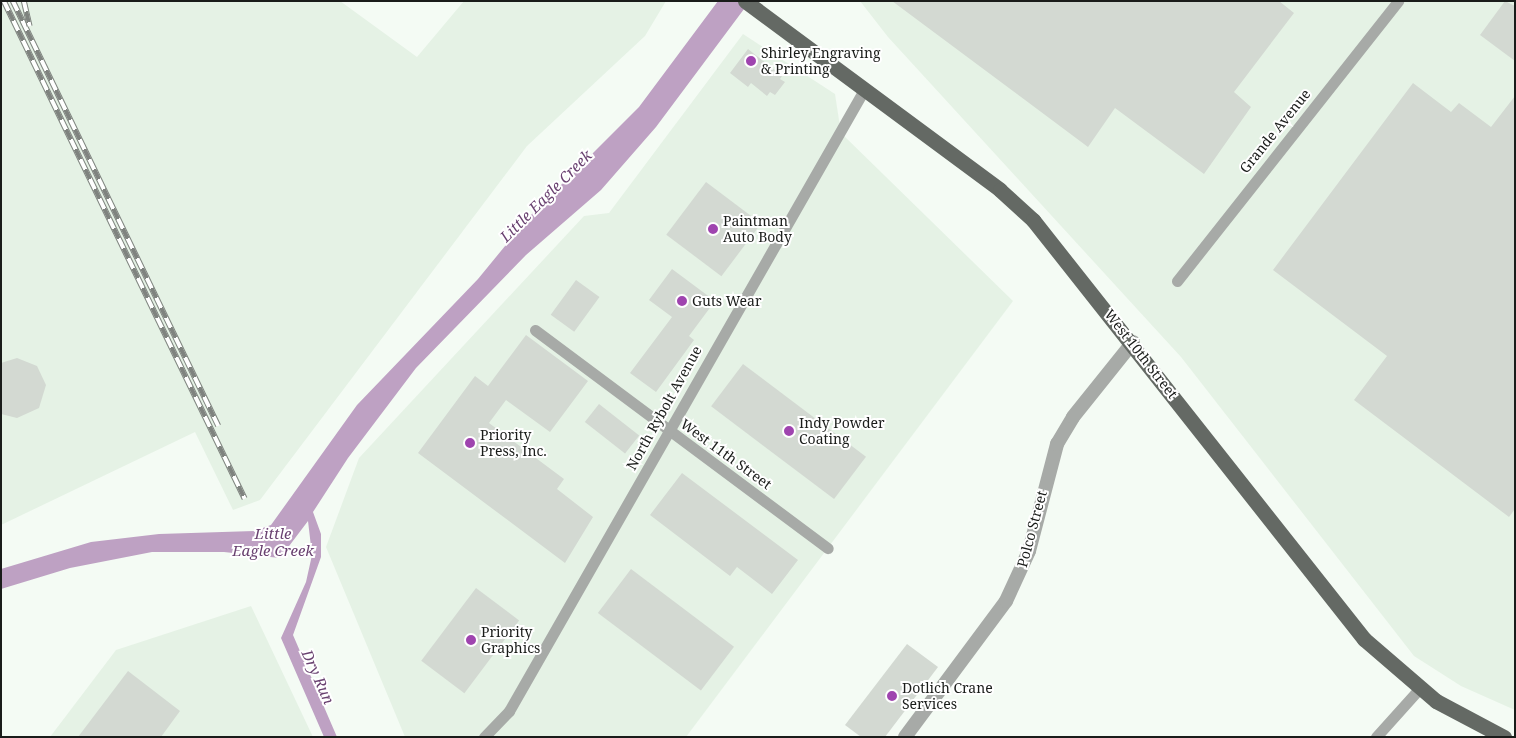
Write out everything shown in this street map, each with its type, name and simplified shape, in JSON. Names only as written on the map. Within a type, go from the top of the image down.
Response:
[{"type":"main road","name":"West 10th Street","points":[[745,1],[1000,190],[1033,220],[1133,342],[1350,622],[1378,654],[1419,689],[1455,713],[1504,737]]},
{"type":"street","name":"Grande Avenue","points":[[1177,281],[1398,1]]},
{"type":"street","name":"North Rybolt Avenue","points":[[484,737],[509,711],[864,90]]},
{"type":"street","name":"West 11th Street","points":[[535,330],[828,548]]},
{"type":"street","name":"Polco Street","points":[[906,737],[1006,601],[1029,551],[1058,444],[1073,417],[1133,342]]},
{"type":"street","points":[[1376,737],[1419,689]]},
{"type":"shaded area","points":[[1,1],[340,1],[417,57],[464,1],[666,1],[645,36],[527,146],[260,500],[233,510],[195,432],[1,525]]},
{"type":"shaded area","points":[[860,1],[1515,1],[1515,710],[1461,686],[1414,656],[1181,357],[888,37]]},
{"type":"shaded area","points":[[743,34],[835,94],[841,133],[1013,301],[686,737],[405,737],[326,547],[359,458],[584,216],[609,213]]},
{"type":"shaded area","points":[[251,606],[313,737],[50,737],[116,650]]},
{"type":"water","name":"Little Eagle Creek","points":[[718,1],[750,1],[656,127],[601,190],[526,255],[416,368],[348,458],[313,512],[321,534],[321,557],[293,635],[337,737],[324,737],[281,638],[306,582],[312,555],[308,521],[280,558],[224,552],[152,552],[70,568],[1,589],[1,569],[91,542],[159,534],[254,531],[271,525],[357,405],[478,279],[528,218],[639,107]]},
{"type":"building","points":[[892,1],[1279,1],[1294,13],[1234,92],[1251,107],[1204,174],[1115,108],[1088,147]]},
{"type":"building","points":[[1505,1],[1515,6],[1515,61],[1480,35]]},
{"type":"building","name":"Shirley Engraving & Printing","points":[[748,49],[782,76],[780,79],[785,82],[775,95],[770,92],[767,96],[751,83],[748,87],[730,73]]},
{"type":"building","points":[[1413,83],[1451,112],[1459,103],[1491,127],[1515,96],[1515,509],[1509,517],[1354,400],[1387,356],[1273,270]]},
{"type":"building","name":"Paintman Auto Body","points":[[706,182],[761,224],[721,276],[666,235]]},
{"type":"building","points":[[672,269],[715,301],[689,336],[694,340],[656,392],[630,373],[672,317],[649,300]]},
{"type":"building","points":[[576,280],[599,297],[574,332],[551,315]]},
{"type":"building","name":"Priority Press, Inc.","points":[[526,335],[588,381],[550,432],[506,400],[489,423],[564,479],[557,489],[593,517],[565,563],[418,453],[475,376],[488,386]]},
{"type":"building","points":[[17,358],[37,366],[46,385],[39,408],[17,418],[1,414],[1,363]]},
{"type":"building","name":"Indy Powder Coating","points":[[743,364],[866,457],[834,499],[711,406]]},
{"type":"building","points":[[599,404],[639,435],[625,454],[585,422]]},
{"type":"building","points":[[682,473],[798,560],[772,594],[737,567],[730,576],[650,515]]},
{"type":"building","points":[[631,569],[734,647],[701,691],[598,613]]},
{"type":"building","name":"Priority Graphics","points":[[476,588],[519,620],[464,693],[421,661]]},
{"type":"building","name":"Dotlich Crane Services","points":[[907,644],[938,667],[885,737],[861,737],[845,725]]},
{"type":"building","points":[[128,671],[180,711],[161,737],[78,737]]},
{"type":"railway","points":[[4,1],[245,499]]},
{"type":"railway","points":[[13,1],[218,426]]},
{"type":"railway","points":[[24,1],[30,26]]},
{"type":"place","name":"Shirley Engraving & Printing","points":[[751,61]]},
{"type":"place","name":"Paintman Auto Body","points":[[713,229]]},
{"type":"place","name":"Guts Wear","points":[[682,301]]},
{"type":"place","name":"Indy Powder Coating","points":[[789,431]]},
{"type":"place","name":"Priority Press, Inc.","points":[[470,443]]},
{"type":"place","name":"Priority Graphics","points":[[471,640]]},
{"type":"place","name":"Dotlich Crane Services","points":[[892,696]]},
{"type":"water label","name":"Dry Run","points":[[318,677]]}]
